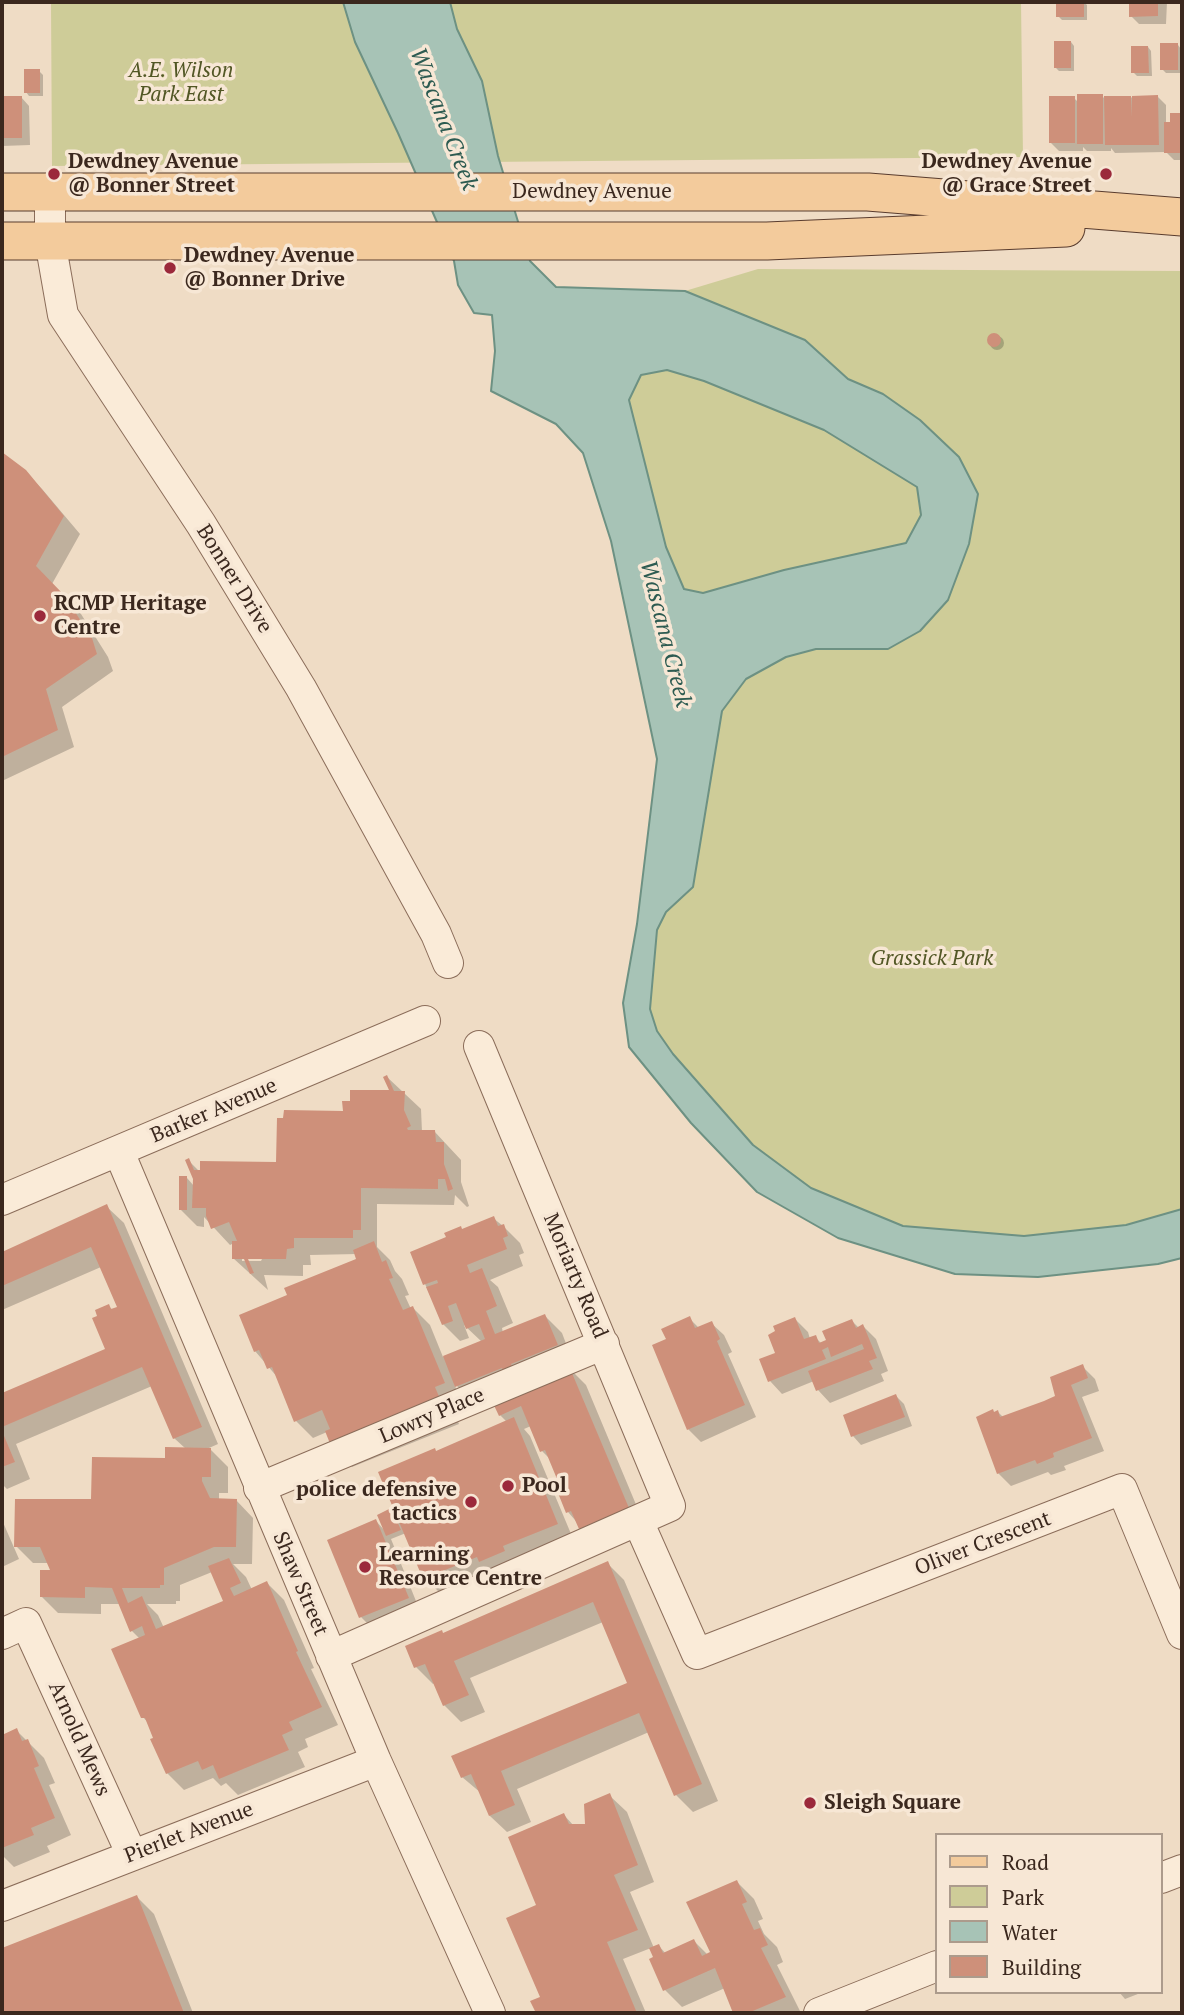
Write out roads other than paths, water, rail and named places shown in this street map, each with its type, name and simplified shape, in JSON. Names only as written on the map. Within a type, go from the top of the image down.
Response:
[{"type":"main road","name":"Dewdney Avenue","points":[[2,192],[867,192],[1182,220]]},
{"type":"main road","name":"Dewdney Avenue","points":[[2,241],[766,242],[1182,220]]},
{"type":"street","name":"Bonner Drive","points":[[50,192],[50,241],[63,315],[201,524],[301,688],[436,934],[447,963]]},
{"type":"street","name":"Barker Avenue","points":[[2,1200],[425,1021]]},
{"type":"street","name":"Moriarty Road","points":[[479,1046],[670,1506],[638,1521]]},
{"type":"street","name":"Shaw Street","points":[[118,1152],[376,1761],[490,2013]]},
{"type":"street","name":"Lowry Place","points":[[259,1488],[604,1344]]},
{"type":"street","name":"Oliver Crescent","points":[[638,1521],[697,1654],[1122,1489],[1182,1633]]},
{"type":"street","points":[[331,1656],[638,1521]]},
{"type":"street","name":"Arnold Mews","points":[[14,1629],[132,1855]]},
{"type":"street","name":"Pierlet Avenue","points":[[2,1906],[376,1761]]},
{"type":"street","points":[[1163,1877],[1182,1870]]},
{"type":"street","points":[[819,2013],[936,1966]]},
{"type":"water","name":"Wascana Creek","points":[[343,2],[450,2],[457,29],[482,81],[498,156],[530,261],[556,287],[685,291],[805,340],[848,379],[883,394],[920,420],[959,457],[978,494],[969,544],[948,600],[920,631],[888,649],[816,649],[786,657],[746,679],[722,711],[693,887],[666,912],[657,930],[650,1009],[657,1031],[673,1054],[753,1145],[811,1188],[903,1226],[1024,1236],[1126,1225],[1182,1209],[1182,1258],[1158,1264],[1038,1277],[955,1274],[838,1238],[757,1192],[691,1123],[629,1047],[623,1003],[637,924],[657,759],[611,541],[583,453],[556,424],[491,391],[495,351],[492,315],[474,313],[458,285],[454,261],[355,42]],"holes":[[[667,370],[704,381],[824,430],[917,487],[921,515],[906,543],[784,570],[703,593],[684,589],[666,547],[629,400],[641,375]]]},
{"type":"place","name":"Dewdney Avenue @ Bonner Street","points":[[54,174]]},
{"type":"place","name":"Dewdney Avenue @ Grace Street","points":[[1106,174]]},
{"type":"place","name":"Dewdney Avenue @ Bonner Drive","points":[[170,268]]},
{"type":"place","name":"RCMP Heritage Centre","points":[[40,616]]},
{"type":"place","name":"Pool","points":[[508,1486]]},
{"type":"place","name":"police defensive tactics","points":[[471,1502]]},
{"type":"place","name":"Learning Resource Centre","points":[[365,1567]]},
{"type":"place","name":"Sleigh Square","points":[[810,1803]]},
{"type":"park label","name":"A.E. Wilson Park East","points":[[181,83]]},
{"type":"park label","name":"Grassick Park","points":[[932,959]]}]
